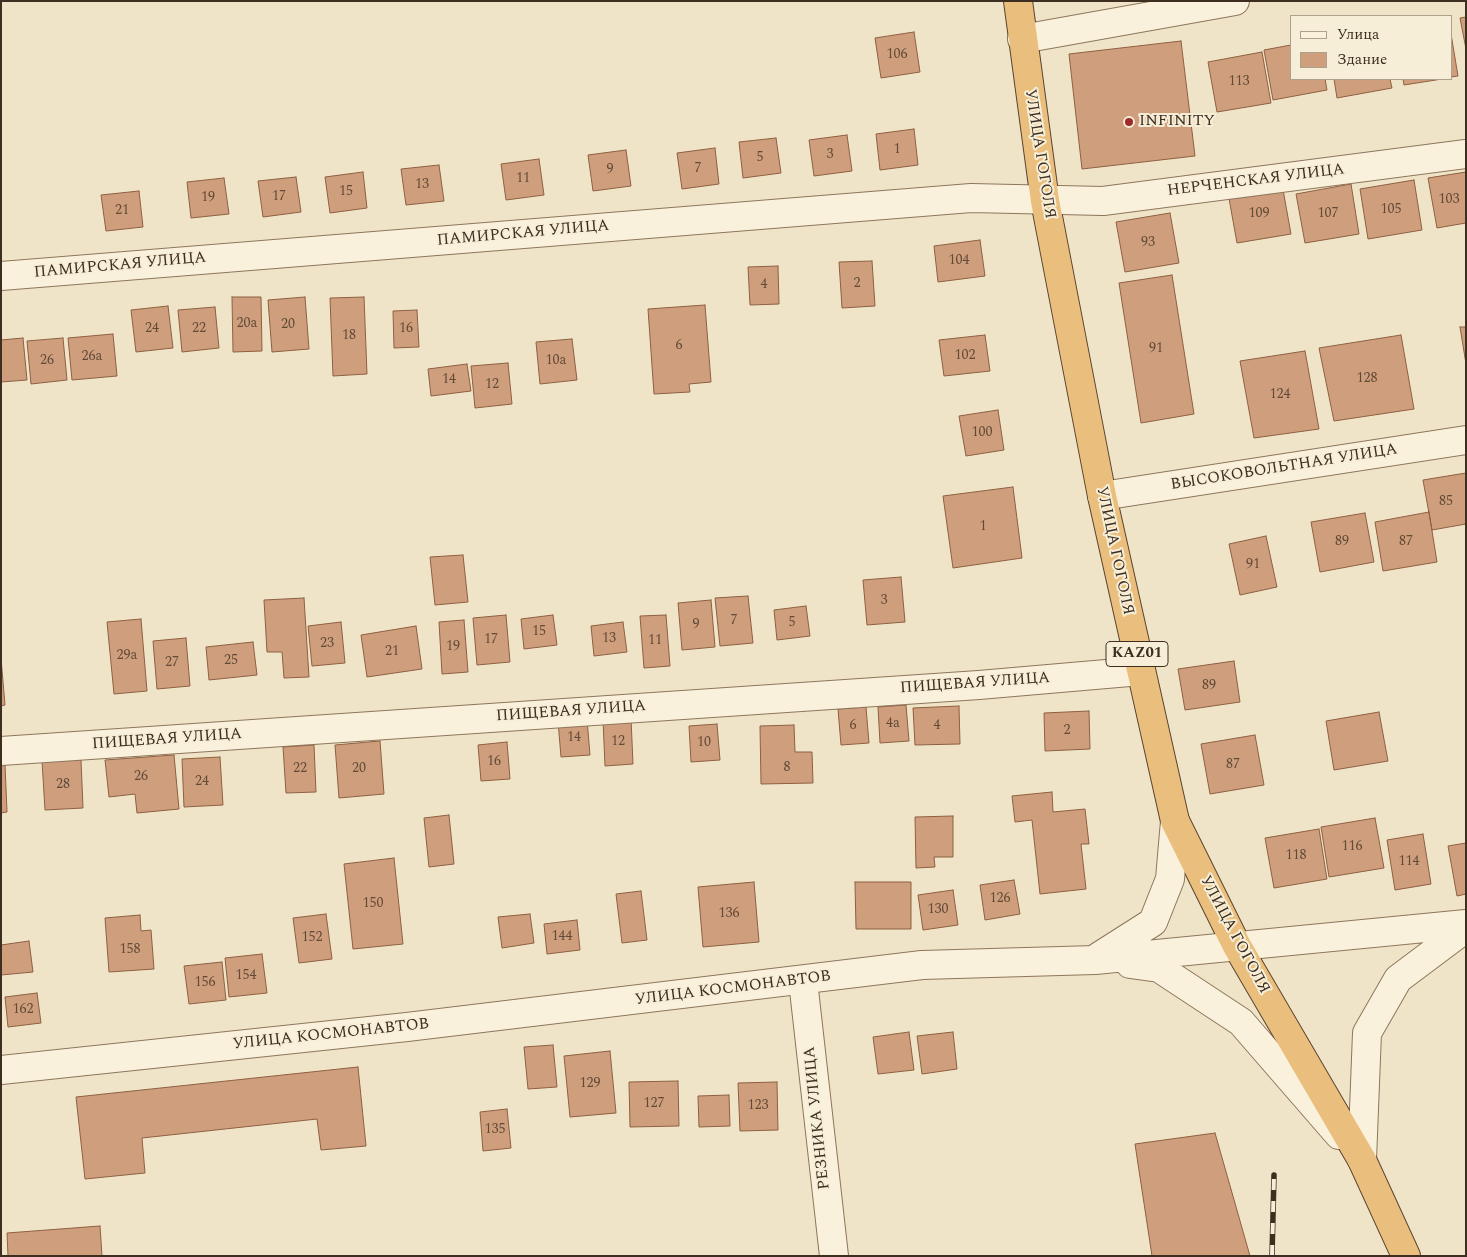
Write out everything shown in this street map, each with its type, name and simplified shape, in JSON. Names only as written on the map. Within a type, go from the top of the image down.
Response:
[{"type":"highway","name":"УЛИЦА ГОГОЛЯ","points":[[1018,1],[1046,201],[1102,496],[1175,821],[1237,946],[1362,1160],[1406,1256]]},
{"type":"street","points":[[1022,39],[1235,1]]},
{"type":"street","name":"НЕРЧЕНСКАЯ УЛИЦА","points":[[1046,201],[1102,201],[1466,154]]},
{"type":"street","name":"ПАМИРСКАЯ УЛИЦА","points":[[1,276],[971,198],[1046,201]]},
{"type":"street","name":"ВЫСОКОВОЛЬТНАЯ УЛИЦА","points":[[1102,496],[1466,440]]},
{"type":"street","name":"ПИЩЕВАЯ УЛИЦА","points":[[1,751],[979,685],[1141,671]]},
{"type":"street","points":[[1095,960],[1153,922],[1170,879],[1175,821]]},
{"type":"street","points":[[1362,1160],[1367,1033],[1398,979],[1466,926]]},
{"type":"street","name":"УЛИЦА КОСМОНАВТОВ","points":[[1,1070],[397,1028],[802,981],[922,965],[1095,960],[1466,926]]},
{"type":"street","points":[[1095,960],[1159,968],[1241,1022],[1362,1160]]},
{"type":"street","name":"РЕЗНИКА УЛИЦА","points":[[802,981],[834,1256]]},
{"type":"building","points":[[1466,17],[1466,49],[1460,18]]},
{"type":"building","points":[[914,32],[920,72],[881,78],[875,38]]},
{"type":"building","points":[[1452,40],[1458,76],[1452,77]]},
{"type":"building","points":[[1181,41],[1195,156],[1082,169],[1069,54]]},
{"type":"building","points":[[1290,45],[1290,80],[1325,80],[1327,90],[1273,100],[1264,50]]},
{"type":"building","points":[[1262,52],[1271,103],[1217,112],[1208,62]]},
{"type":"building","points":[[1334,80],[1390,80],[1392,88],[1337,98]]},
{"type":"building","points":[[1403,80],[1436,80],[1404,85]]},
{"type":"building","points":[[914,129],[918,165],[880,170],[876,134]]},
{"type":"building","points":[[847,135],[852,171],[814,176],[809,140]]},
{"type":"building","points":[[776,138],[781,173],[743,178],[739,142]]},
{"type":"building","points":[[715,148],[719,184],[682,189],[677,153]]},
{"type":"building","points":[[626,150],[631,186],[593,191],[588,155]]},
{"type":"building","points":[[539,159],[544,195],[506,200],[501,164]]},
{"type":"building","points":[[439,165],[444,201],[406,205],[401,169]]},
{"type":"building","points":[[363,172],[367,208],[330,213],[325,177]]},
{"type":"building","points":[[1466,172],[1466,223],[1437,228],[1428,178]]},
{"type":"building","points":[[296,177],[301,212],[263,217],[258,181]]},
{"type":"building","points":[[224,178],[229,214],[191,218],[187,182]]},
{"type":"building","points":[[1414,180],[1422,230],[1368,239],[1360,189]]},
{"type":"building","points":[[1282,184],[1291,234],[1237,243],[1228,193]]},
{"type":"building","points":[[1351,184],[1359,234],[1305,243],[1296,194]]},
{"type":"building","points":[[139,191],[143,227],[106,231],[101,195]]},
{"type":"building","points":[[1170,213],[1179,263],[1125,272],[1116,222]]},
{"type":"building","points":[[980,240],[985,276],[938,282],[934,246]]},
{"type":"building","points":[[872,261],[875,306],[842,308],[839,262]]},
{"type":"building","points":[[778,266],[779,304],[750,305],[748,267]]},
{"type":"building","points":[[1172,275],[1194,414],[1141,423],[1119,283]]},
{"type":"building","points":[[232,297],[261,297],[262,351],[233,352]]},
{"type":"building","points":[[305,297],[309,349],[272,352],[268,300]]},
{"type":"building","points":[[364,297],[367,374],[333,376],[330,298]]},
{"type":"building","points":[[705,305],[711,382],[689,384],[690,392],[654,394],[648,309]]},
{"type":"building","points":[[168,306],[173,348],[136,352],[131,310]]},
{"type":"building","points":[[215,307],[219,348],[182,352],[178,310]]},
{"type":"building","points":[[417,310],[419,347],[394,348],[393,311]]},
{"type":"building","points":[[1460,327],[1466,327],[1466,364]]},
{"type":"building","points":[[113,334],[117,376],[72,380],[68,338]]},
{"type":"building","points":[[985,335],[990,371],[944,376],[939,340]]},
{"type":"building","points":[[1401,335],[1414,409],[1334,421],[1319,348]]},
{"type":"building","points":[[23,338],[27,380],[1,382],[1,340]]},
{"type":"building","points":[[63,338],[67,380],[31,384],[27,341]]},
{"type":"building","points":[[572,339],[577,380],[540,384],[536,342]]},
{"type":"building","points":[[1305,351],[1319,429],[1254,438],[1240,361]]},
{"type":"building","points":[[508,363],[512,404],[475,408],[471,366]]},
{"type":"building","points":[[467,364],[471,391],[431,396],[428,369]]},
{"type":"building","points":[[998,410],[1004,450],[966,456],[959,416]]},
{"type":"building","points":[[1466,473],[1466,524],[1432,530],[1423,480]]},
{"type":"building","points":[[1013,487],[1022,558],[953,568],[943,496]]},
{"type":"building","points":[[1429,512],[1437,562],[1383,571],[1375,522]]},
{"type":"building","points":[[1365,513],[1374,562],[1320,572],[1311,522]]},
{"type":"building","points":[[1266,536],[1277,587],[1240,595],[1229,544]]},
{"type":"building","points":[[463,555],[468,602],[435,605],[430,557]]},
{"type":"building","points":[[901,577],[905,622],[867,625],[863,580]]},
{"type":"building","points":[[748,596],[753,643],[720,646],[715,598]]},
{"type":"building","points":[[304,598],[309,677],[284,678],[282,652],[267,652],[264,600]]},
{"type":"building","points":[[711,600],[715,647],[682,650],[678,603]]},
{"type":"building","points":[[806,606],[810,636],[777,640],[774,610]]},
{"type":"building","points":[[506,615],[510,662],[477,665],[473,618]]},
{"type":"building","points":[[553,615],[557,645],[524,649],[521,619]]},
{"type":"building","points":[[666,615],[670,666],[644,668],[640,616]]},
{"type":"building","points":[[141,619],[147,691],[114,694],[107,622]]},
{"type":"building","points":[[464,620],[468,672],[442,674],[439,622]]},
{"type":"building","points":[[341,622],[345,663],[312,666],[308,626]]},
{"type":"building","points":[[623,622],[627,652],[594,656],[591,626]]},
{"type":"building","points":[[416,626],[422,669],[367,677],[361,635]]},
{"type":"building","points":[[186,638],[190,686],[157,689],[153,641]]},
{"type":"building","points":[[253,642],[257,675],[209,680],[206,647]]},
{"type":"building","points":[[1,658],[5,705],[1,706]]},
{"type":"building","points":[[1234,661],[1240,702],[1185,710],[1178,669]]},
{"type":"building","points":[[906,705],[909,741],[880,743],[878,707]]},
{"type":"building","points":[[959,706],[960,744],[915,745],[913,708]]},
{"type":"building","points":[[866,707],[869,743],[841,745],[838,709]]},
{"type":"building","points":[[1089,711],[1090,749],[1045,751],[1044,713]]},
{"type":"building","points":[[1379,712],[1388,761],[1334,770],[1326,721]]},
{"type":"building","points":[[631,718],[633,764],[605,766],[603,720]]},
{"type":"building","points":[[587,719],[590,755],[561,757],[558,721]]},
{"type":"building","points":[[717,724],[720,760],[691,762],[689,726]]},
{"type":"building","points":[[794,725],[795,752],[812,752],[813,783],[761,784],[760,726]]},
{"type":"building","points":[[1255,735],[1264,785],[1210,794],[1201,744]]},
{"type":"building","points":[[380,741],[384,794],[339,798],[335,745]]},
{"type":"building","points":[[507,742],[510,779],[481,781],[478,745]]},
{"type":"building","points":[[314,745],[316,792],[286,793],[283,747]]},
{"type":"building","points":[[174,755],[179,809],[137,813],[135,794],[109,797],[105,760]]},
{"type":"building","points":[[220,757],[223,805],[184,807],[182,759]]},
{"type":"building","points":[[81,760],[83,808],[45,810],[42,761]]},
{"type":"building","points":[[5,764],[7,812],[1,813],[1,765]]},
{"type":"building","points":[[1052,792],[1053,812],[1085,809],[1089,844],[1081,844],[1086,889],[1040,894],[1032,820],[1015,822],[1012,796]]},
{"type":"building","points":[[449,815],[454,864],[429,867],[424,818]]},
{"type":"building","points":[[953,816],[953,857],[934,857],[935,867],[916,868],[915,817]]},
{"type":"building","points":[[1375,818],[1384,868],[1329,877],[1321,827]]},
{"type":"building","points":[[1319,829],[1327,879],[1274,888],[1265,838]]},
{"type":"building","points":[[1423,834],[1431,884],[1395,890],[1387,840]]},
{"type":"building","points":[[1466,843],[1466,894],[1457,896],[1448,846]]},
{"type":"building","points":[[394,858],[403,944],[353,949],[344,864]]},
{"type":"building","points":[[1014,880],[1020,914],[985,920],[980,885]]},
{"type":"building","points":[[754,882],[759,942],[703,947],[698,887]]},
{"type":"building","points":[[855,882],[911,882],[911,929],[856,929]]},
{"type":"building","points":[[953,890],[958,925],[923,930],[918,895]]},
{"type":"building","points":[[641,891],[647,940],[622,943],[616,894]]},
{"type":"building","points":[[326,914],[332,959],[299,963],[293,918]]},
{"type":"building","points":[[530,914],[534,943],[502,948],[498,917]]},
{"type":"building","points":[[140,915],[141,931],[151,930],[154,969],[109,972],[105,918]]},
{"type":"building","points":[[577,920],[580,950],[547,954],[544,924]]},
{"type":"building","points":[[29,941],[33,972],[1,975],[1,945]]},
{"type":"building","points":[[262,954],[267,993],[229,997],[225,958]]},
{"type":"building","points":[[222,962],[226,1000],[189,1004],[184,966]]},
{"type":"building","points":[[37,993],[41,1023],[8,1027],[5,997]]},
{"type":"building","points":[[909,1032],[914,1070],[878,1074],[873,1037]]},
{"type":"building","points":[[953,1032],[957,1069],[922,1074],[917,1036]]},
{"type":"building","points":[[553,1045],[557,1087],[528,1089],[524,1047]]},
{"type":"building","points":[[610,1051],[616,1113],[570,1117],[564,1056]]},
{"type":"building","points":[[358,1067],[366,1146],[321,1150],[317,1119],[142,1138],[145,1173],[85,1179],[76,1097]]},
{"type":"building","points":[[678,1081],[679,1126],[630,1127],[629,1082]]},
{"type":"building","points":[[777,1082],[778,1130],[740,1131],[738,1083]]},
{"type":"building","points":[[729,1095],[730,1126],[699,1127],[698,1096]]},
{"type":"building","points":[[507,1109],[511,1148],[483,1151],[480,1112]]},
{"type":"building","points":[[1215,1133],[1250,1256],[1152,1256],[1135,1144]]},
{"type":"building","points":[[100,1226],[102,1256],[8,1256],[7,1233]]},
{"type":"railway","points":[[1272,1256],[1274,1175]]},
{"type":"place","name":"INFINITY","points":[[1129,122]]}]
